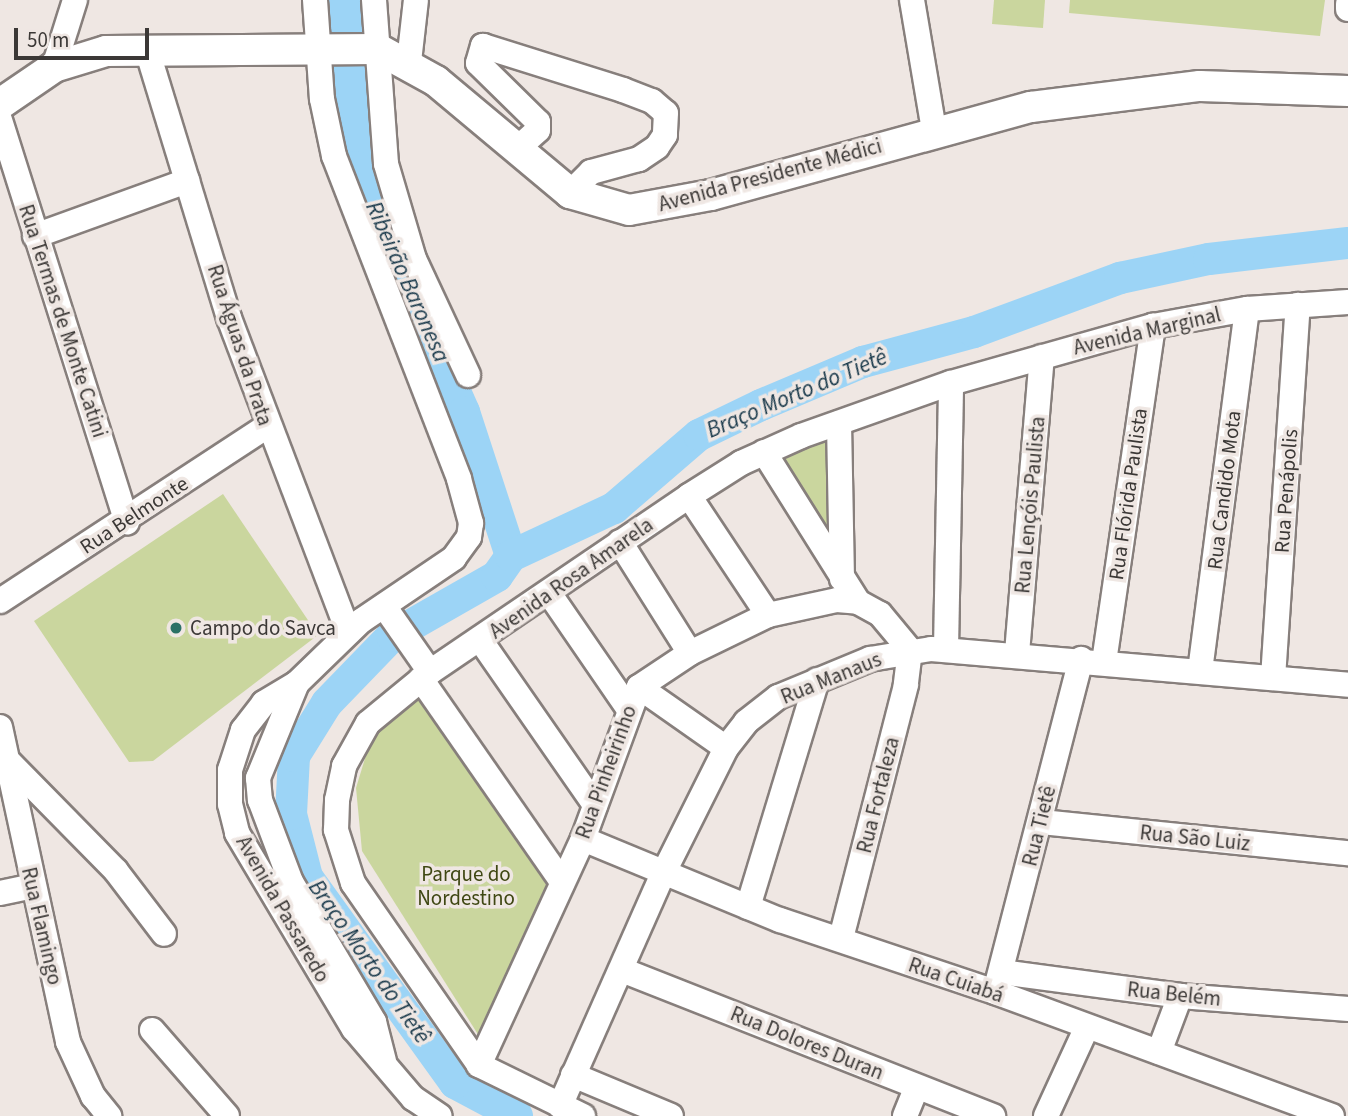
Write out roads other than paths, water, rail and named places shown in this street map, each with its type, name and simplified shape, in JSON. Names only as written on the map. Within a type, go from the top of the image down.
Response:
[{"type":"main road","name":"Avenida Presidente Médici","points":[[0,104],[54,67],[106,51],[148,53],[347,47],[409,62],[570,193],[629,210],[663,207],[934,130],[1031,107],[1187,87],[1348,91]]},
{"type":"street","points":[[54,67],[75,0]]},
{"type":"street","points":[[315,0],[347,47],[414,259],[468,375]]},
{"type":"street","points":[[347,47],[374,0]]},
{"type":"street","points":[[409,62],[416,0]]},
{"type":"street","points":[[912,0],[934,130]]},
{"type":"street","points":[[517,149],[538,130],[538,122],[478,63],[483,46],[623,90],[652,101],[666,113],[665,135],[657,148],[639,159],[591,172],[570,193]]},
{"type":"street","name":"Avenida Passaredo","points":[[347,47],[334,156],[459,479],[471,523],[469,537],[454,558],[348,632],[297,683],[262,765],[260,800],[290,883],[374,1022],[384,1062],[413,1098],[440,1116]]},
{"type":"street","name":"Rua Águas da Prata","points":[[148,53],[266,427],[348,632]]},
{"type":"street","name":"Rua Termas de Monte Catini","points":[[0,120],[127,522]]},
{"type":"street","points":[[36,236],[187,181]]},
{"type":"street","name":"Avenida Marginal","points":[[951,383],[1153,326],[1247,309],[1348,302]]},
{"type":"street","name":"Rua Penápolis","points":[[1273,678],[1298,305]]},
{"type":"street","name":"Rua Candido Mota","points":[[1200,671],[1247,309]]},
{"type":"street","name":"Rua Flórida Paulista","points":[[1092,660],[1153,326]]},
{"type":"street","name":"Rua Lençóis Paulista","points":[[1017,653],[1042,357]]},
{"type":"street","points":[[946,649],[951,383]]},
{"type":"street","name":"Avenida Rosa Amarela","points":[[480,1065],[353,883],[336,831],[344,766],[368,723],[425,676],[481,641],[620,542],[689,496],[764,452],[951,383]]},
{"type":"street","points":[[839,423],[842,579]]},
{"type":"street","name":"Rua Belmonte","points":[[0,601],[127,522],[266,427]]},
{"type":"street","points":[[764,452],[858,602],[889,622],[910,650]]},
{"type":"street","points":[[689,496],[768,615]]},
{"type":"street","points":[[620,542],[690,653]]},
{"type":"street","points":[[549,593],[634,698],[726,748]]},
{"type":"street","name":"Rua Pinheirinho","points":[[480,1065],[583,839],[634,698],[690,653],[768,615],[810,603],[858,602]]},
{"type":"street","points":[[384,606],[425,676],[562,883]]},
{"type":"street","points":[[481,641],[596,806]]},
{"type":"street","name":"Rua Manaus","points":[[572,1111],[573,1076],[663,874],[726,748],[764,707],[817,680],[910,650],[1017,653],[1348,685]]},
{"type":"street","name":"Rua Fortaleza","points":[[841,939],[906,685],[910,650]]},
{"type":"street","name":"Rua Tietê","points":[[998,982],[1041,822],[1092,660]]},
{"type":"street","points":[[748,908],[817,680]]},
{"type":"street","name":"Rua Flamingo","points":[[0,727],[10,763],[32,886],[72,1054],[93,1096],[109,1116]]},
{"type":"street","points":[[10,763],[116,871],[164,934]]},
{"type":"street","name":"Rua São Luiz","points":[[1041,822],[1348,853]]},
{"type":"street","name":"Rua Cuiabá","points":[[583,839],[748,908],[841,939],[998,982],[1087,1027],[1332,1116]]},
{"type":"street","points":[[0,893],[32,886]]},
{"type":"street","name":"Rua Dolores Duran","points":[[621,970],[993,1116]]},
{"type":"street","name":"Rua Belém","points":[[998,982],[1348,1009]]},
{"type":"street","points":[[1159,1052],[1180,996]]},
{"type":"street","points":[[1046,1116],[1087,1027]]},
{"type":"street","points":[[152,1030],[227,1116]]},
{"type":"street","points":[[480,1065],[572,1111]]},
{"type":"street","points":[[573,1076],[671,1116]]},
{"type":"street","points":[[905,1116],[917,1087]]},
{"type":"waterway","name":"Ribeirão Baronesa","points":[[345,0],[356,167],[464,412],[511,556]]},
{"type":"waterway","name":"Braço Morto do Tietê","points":[[517,1116],[455,1083],[307,877],[291,814],[294,756],[327,703],[392,636],[497,576],[511,556],[614,508],[699,435],[761,405],[863,362],[974,332],[1120,278],[1209,259],[1348,243]]},
{"type":"place","name":"Campo do Savca","points":[[176,628]]},
{"type":"park label","name":"Parque do Nordestino","points":[[466,886]]}]
